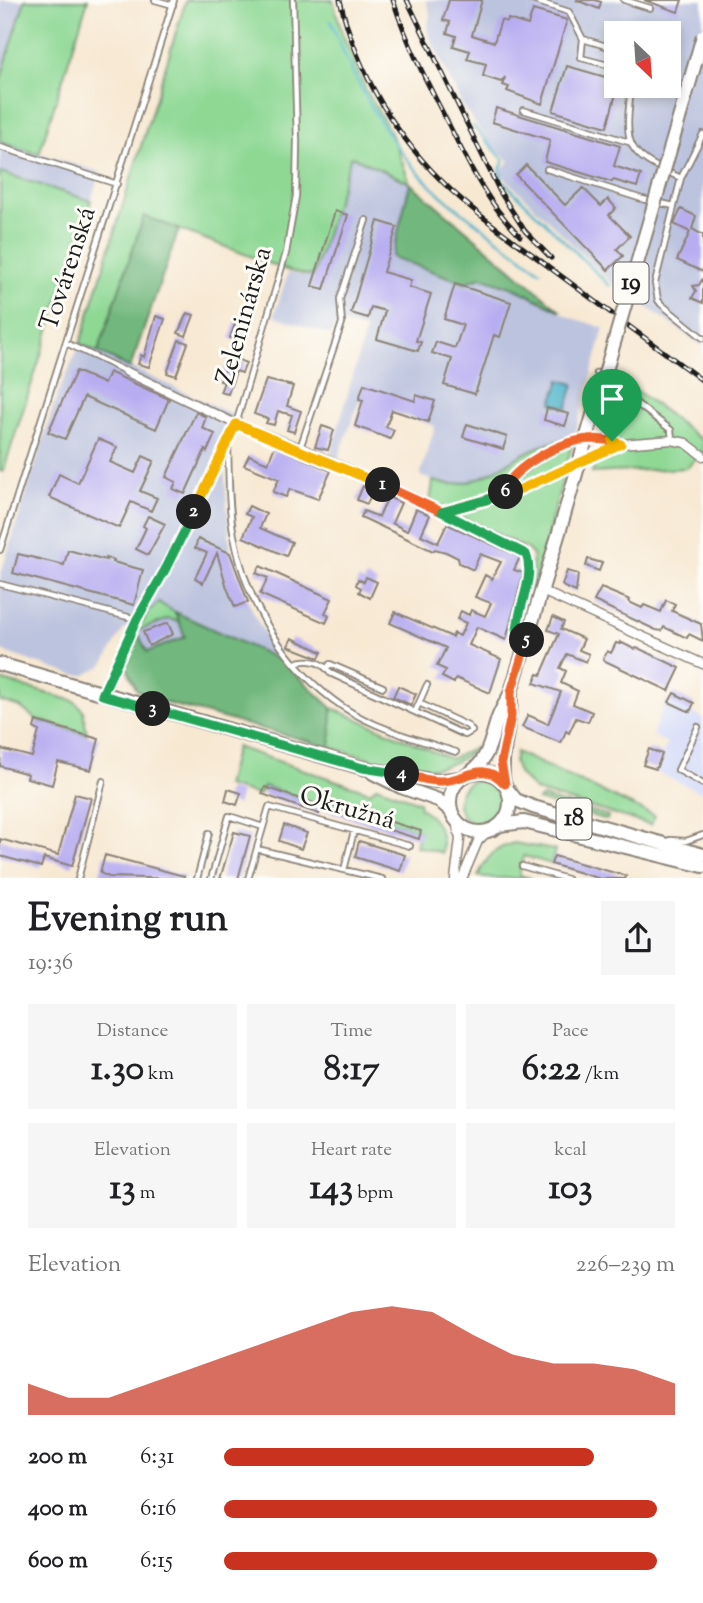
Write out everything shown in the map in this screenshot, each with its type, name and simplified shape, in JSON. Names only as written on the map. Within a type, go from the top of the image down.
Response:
[{"type":"main road","name":"19","points":[[453,816],[451,793],[466,775],[480,766],[511,692],[703,36]]},
{"type":"main road","points":[[0,664],[363,768],[436,781],[487,772],[497,777],[506,787]]},
{"type":"main road","name":"19","points":[[493,828],[508,812],[510,801],[501,762],[511,716],[511,692]]},
{"type":"main road","points":[[363,768],[401,787],[438,800],[471,830],[493,828]]},
{"type":"main road","name":"18","points":[[506,787],[521,802],[703,855]]},
{"type":"main road","name":"18","points":[[493,828],[524,822],[703,865]]},
{"type":"street","points":[[127,372],[236,424],[300,448],[524,551],[528,557],[529,574],[516,625],[517,635],[527,638]]},
{"type":"street","name":"Zeleninárska","points":[[102,695],[137,619],[165,570],[236,424]]},
{"type":"street","points":[[503,492],[507,482],[533,462],[561,445],[590,439],[621,444],[672,440],[686,443],[703,456]]},
{"type":"street","points":[[442,512],[486,500],[503,492],[514,492],[621,444]]},
{"type":"street","points":[[542,591],[703,664]]},
{"type":"street","points":[[453,816],[460,839],[455,878]]},
{"type":"street","points":[[461,878],[478,841],[493,828]]},
{"type":"lane","points":[[155,0],[174,3]]},
{"type":"lane","name":"Zeleninárska","points":[[236,424],[286,254],[296,196],[297,141],[292,0]]},
{"type":"lane","points":[[532,0],[569,12],[583,39],[581,58],[604,64]]},
{"type":"lane","points":[[624,0],[650,8]]},
{"type":"lane","name":"Továrenská","points":[[0,550],[174,3]]},
{"type":"lane","points":[[583,39],[604,45]]},
{"type":"lane","points":[[630,98],[627,127],[634,153],[651,166],[681,178]]},
{"type":"lane","points":[[523,110],[630,142]]},
{"type":"lane","points":[[703,134],[681,178],[655,283],[658,300],[703,338]]},
{"type":"lane","points":[[0,147],[117,184]]},
{"type":"lane","points":[[547,169],[642,199],[674,206]]},
{"type":"lane","points":[[300,448],[342,323],[340,299],[366,220]]},
{"type":"lane","points":[[66,343],[127,372]]},
{"type":"lane","points":[[597,373],[671,430],[672,440]]},
{"type":"lane","points":[[228,441],[231,509],[240,562],[254,604],[269,629],[295,663],[342,706],[360,717],[419,741],[456,752]]},
{"type":"lane","points":[[0,584],[137,619]]},
{"type":"lane","points":[[295,663],[305,659],[466,735],[472,732],[468,726],[419,703]]},
{"type":"lane","points":[[327,668],[330,664],[383,687]]},
{"type":"lane","points":[[415,712],[427,685]]},
{"type":"lane","points":[[698,727],[678,770],[703,784]]},
{"type":"lane","points":[[78,878],[103,781]]},
{"type":"lane","name":"Okružná","points":[[211,878],[229,816],[263,827],[269,807],[410,846]]},
{"type":"lane","points":[[248,878],[263,827]]},
{"type":"lane","points":[[344,870],[354,831]]},
{"type":"lane","points":[[197,878],[209,832]]},
{"type":"lane","points":[[645,839],[686,841],[703,835]]},
{"type":"lane","points":[[257,849],[382,878]]},
{"type":"lane","points":[[522,866],[567,878]]},
{"type":"shaded area","points":[[0,0],[25,0],[0,81]]},
{"type":"shaded area","points":[[426,0],[703,0],[703,346],[612,283],[499,172],[510,161],[492,146],[463,107],[427,31],[430,14]]},
{"type":"shaded area","points":[[0,142],[100,172],[91,201],[0,171]]},
{"type":"shaded area","points":[[351,156],[410,182],[392,258],[465,283],[481,277],[514,288],[570,317],[604,328],[574,438],[540,446],[465,485],[444,485],[420,476],[435,426],[359,401],[338,459],[330,456],[366,329],[336,322],[331,335],[274,316],[288,273],[312,277]]},
{"type":"shaded area","points":[[80,344],[227,412],[235,413],[224,463],[230,549],[240,584],[259,624],[282,661],[159,603],[123,630],[103,665],[86,675],[54,669],[0,649],[0,576],[57,396]]},
{"type":"shaded area","points":[[172,618],[179,622],[185,637],[147,652],[137,631]]},
{"type":"shaded area","points":[[666,701],[703,718],[703,793],[656,772],[667,743],[652,735]]},
{"type":"green space","points":[[25,0],[88,0],[39,154],[0,142],[0,81]]},
{"type":"green space","points":[[186,0],[333,0],[342,33],[366,90],[391,133],[410,183],[351,156],[313,276],[289,271],[144,216],[98,352],[80,344]]},
{"type":"green space","points":[[0,172],[91,201],[3,472],[0,471]]},
{"type":"green space","points":[[410,183],[561,311],[514,288],[481,277],[465,283],[392,257]]},
{"type":"green space","points":[[144,216],[179,229],[130,368],[98,352]]},
{"type":"green space","points":[[619,377],[703,441],[703,451],[687,468],[592,473]]},
{"type":"green space","points":[[574,438],[522,629],[520,628],[532,574],[533,555],[526,548],[430,502],[433,481],[448,484],[476,480],[527,452],[549,443]]},
{"type":"green space","points":[[159,603],[175,612],[179,622],[169,619],[137,631],[150,610]]},
{"type":"green space","points":[[175,612],[282,661],[332,708],[330,747],[152,699],[136,689],[126,666],[137,631],[147,652],[185,637]]},
{"type":"green space","points":[[0,680],[74,701],[83,710],[87,734],[37,720],[20,707],[0,701]]},
{"type":"green space","points":[[332,708],[451,759],[474,748],[453,763],[426,768],[425,774],[330,747]]},
{"type":"green space","points":[[236,747],[370,792],[377,786],[419,802],[420,808],[431,817],[438,828],[442,839],[442,853],[416,846],[420,831],[319,800],[317,804],[264,786],[258,795],[226,786]]},
{"type":"green space","points":[[516,752],[655,816],[651,825],[536,791],[518,773],[514,762]]},
{"type":"green space","points":[[480,780],[495,787],[502,802],[495,817],[480,824],[465,817],[458,802],[465,787]]},
{"type":"green space","points":[[542,797],[608,816],[607,820],[538,800]]},
{"type":"green space","points":[[514,843],[555,850],[551,864],[524,856],[519,875],[531,878],[478,876],[491,855]]},
{"type":"water","points":[[560,380],[574,384],[567,408],[552,403]]},
{"type":"building","points":[[449,0],[482,0],[472,35],[494,42],[501,20],[507,22],[508,19],[528,25],[533,10],[567,20],[542,104],[507,91],[509,87],[503,85],[505,77],[501,82],[483,76],[486,64],[467,59],[470,51],[453,46],[456,36],[447,33],[450,22],[443,20]]},
{"type":"building","points":[[576,0],[595,0],[601,2],[599,9]]},
{"type":"building","points":[[644,0],[682,0],[678,12]]},
{"type":"building","points":[[567,66],[604,77],[604,98],[615,98],[607,127],[553,111]]},
{"type":"building","points":[[496,108],[620,146],[614,166],[641,175],[637,187],[545,162],[550,140],[492,122]]},
{"type":"building","points":[[526,165],[565,205],[583,188],[601,206],[608,199],[616,208],[609,215],[630,236],[617,249],[623,256],[608,270],[516,175]]},
{"type":"building","points":[[681,209],[696,216],[692,229],[703,235],[703,272],[677,260],[690,232],[674,224]]},
{"type":"building","points":[[335,211],[348,215],[324,289],[312,286]]},
{"type":"building","points":[[378,221],[397,227],[383,272],[411,280],[409,287],[431,294],[416,341],[421,342],[418,351],[377,339],[385,311],[371,307],[368,318],[351,313]]},
{"type":"building","points":[[703,278],[703,303],[692,298],[696,291],[693,286],[699,285]]},
{"type":"building","points":[[455,284],[511,302],[500,337],[494,335],[475,394],[444,385],[452,359],[432,353],[436,342],[455,348],[463,325],[444,319]]},
{"type":"building","points":[[187,313],[194,315],[186,336],[178,333]]},
{"type":"building","points":[[156,316],[165,319],[149,367],[138,364],[141,355],[144,357]]},
{"type":"building","points":[[236,321],[250,326],[243,343],[230,338]]},
{"type":"building","points":[[179,340],[188,343],[176,376],[167,373]]},
{"type":"building","points":[[230,356],[246,363],[242,373],[236,371],[228,394],[220,392],[224,382],[220,381]]},
{"type":"building","points":[[76,371],[104,384],[109,372],[169,399],[156,429],[84,397],[65,439],[48,432]]},
{"type":"building","points":[[266,380],[293,386],[287,406],[301,411],[294,432],[287,430],[292,415],[278,411],[274,425],[266,423],[268,419],[254,414]]},
{"type":"building","points":[[364,384],[415,401],[416,395],[435,401],[428,422],[392,410],[386,427],[394,430],[390,439],[355,426],[363,400],[359,399]]},
{"type":"building","points":[[547,408],[569,414],[565,426],[544,420]]},
{"type":"building","points":[[196,412],[206,417],[202,428],[215,434],[185,494],[173,489],[176,482],[166,477]]},
{"type":"building","points":[[467,424],[507,437],[503,449],[463,437]]},
{"type":"building","points":[[322,426],[334,430],[328,450],[315,447]]},
{"type":"building","points":[[98,439],[117,447],[110,462],[135,473],[143,456],[154,461],[140,491],[157,498],[151,511],[131,502],[119,528],[49,497],[59,474],[78,483]]},
{"type":"building","points":[[275,446],[331,471],[318,499],[290,489],[286,497],[273,492],[279,479],[244,465],[249,455],[268,463]]},
{"type":"building","points":[[363,486],[373,490],[367,504],[357,500]]},
{"type":"building","points":[[388,497],[401,503],[392,523],[407,531],[416,509],[430,515],[421,535],[438,543],[447,524],[520,557],[514,570],[523,573],[506,640],[477,627],[469,645],[501,659],[490,693],[456,678],[454,683],[442,677],[446,670],[437,666],[446,648],[390,623],[395,612],[452,637],[454,633],[460,636],[466,623],[457,619],[461,611],[469,615],[471,610],[485,616],[491,603],[475,597],[485,575],[492,579],[501,562],[480,554],[473,570],[446,552],[435,549],[433,551],[361,517],[364,511],[379,517]]},
{"type":"building","points":[[249,506],[266,514],[260,528],[292,542],[286,556],[243,537],[252,517],[245,514]]},
{"type":"building","points":[[148,516],[165,524],[148,555],[136,549],[146,528],[143,526]]},
{"type":"building","points":[[198,539],[230,553],[248,602],[235,607],[217,553],[203,583],[195,578],[207,553],[195,548]]},
{"type":"building","points":[[68,550],[114,560],[113,562],[143,570],[134,605],[13,573],[18,554],[64,565]]},
{"type":"building","points":[[588,559],[602,563],[599,571],[586,566]]},
{"type":"building","points":[[260,566],[332,599],[325,613],[329,616],[326,623],[260,594],[268,578],[256,573]]},
{"type":"building","points":[[567,571],[578,574],[576,592],[562,585]]},
{"type":"building","points":[[366,577],[377,582],[370,598],[359,592],[361,588],[356,585],[358,579],[364,582]]},
{"type":"building","points":[[601,588],[642,608],[644,605],[661,612],[666,600],[675,604],[672,611],[701,624],[703,641],[689,634],[687,638],[664,627],[662,631],[656,630],[594,601]]},
{"type":"building","points":[[553,617],[564,622],[561,629],[584,639],[579,650],[589,654],[586,662],[567,654],[560,668],[566,671],[561,683],[578,691],[573,704],[592,712],[588,722],[576,718],[561,743],[522,727],[528,715],[548,724],[561,692],[534,683],[538,674],[541,675],[559,634],[548,630]]},
{"type":"building","points":[[168,623],[173,634],[149,646],[143,632]]},
{"type":"building","points":[[292,638],[322,652],[319,658],[288,646]]},
{"type":"building","points":[[620,642],[680,668],[669,691],[603,660],[607,651],[611,653],[616,643]]},
{"type":"building","points":[[398,686],[416,694],[411,705],[393,697]]},
{"type":"building","points":[[674,693],[694,703],[690,712],[669,702]]},
{"type":"building","points":[[36,721],[99,739],[91,770],[58,762],[52,785],[0,766],[1,749],[32,757],[39,731],[34,728]]},
{"type":"building","points":[[649,749],[662,754],[656,769],[643,765]]},
{"type":"building","points":[[265,787],[318,805],[319,800],[421,831],[419,839],[321,809],[319,814],[262,794]]},
{"type":"building","points":[[228,789],[241,793],[237,805],[225,801]]},
{"type":"building","points":[[75,794],[91,798],[72,866],[44,858],[41,867],[0,856],[0,839],[58,855]]},
{"type":"building","points":[[284,825],[307,833],[301,849],[279,841]]},
{"type":"building","points":[[234,832],[250,836],[238,878],[220,878]]},
{"type":"building","points":[[359,841],[405,855],[400,871],[355,857]]},
{"type":"building","points":[[105,855],[184,878],[109,877],[100,873]]},
{"type":"building","points":[[554,856],[626,876],[598,878],[551,864]]},
{"type":"waterway","points":[[331,21],[353,73],[383,126],[419,173],[439,194],[461,211]]},
{"type":"waterway","points":[[473,126],[504,160],[500,170],[502,180],[610,286]]},
{"type":"waterway","points":[[462,212],[540,271]]},
{"type":"railway","points":[[340,0],[347,27],[368,79],[397,127],[432,171],[489,222],[703,381]]},
{"type":"railway","points":[[393,0],[418,63],[471,168],[498,210],[520,236]]},
{"type":"railway","points":[[407,0],[500,192],[525,231],[551,258]]},
{"type":"route","points":[[612,441],[590,439],[561,445],[507,482],[503,492],[486,500],[442,512],[300,448],[236,424],[165,570],[137,619],[102,695],[363,768],[436,781],[461,778],[471,772],[482,771],[497,777],[505,784],[501,762],[511,716],[511,692],[527,638],[517,635],[516,625],[529,574],[528,557],[524,551],[442,512],[486,500],[503,492],[514,492],[621,444],[612,441]]}]
